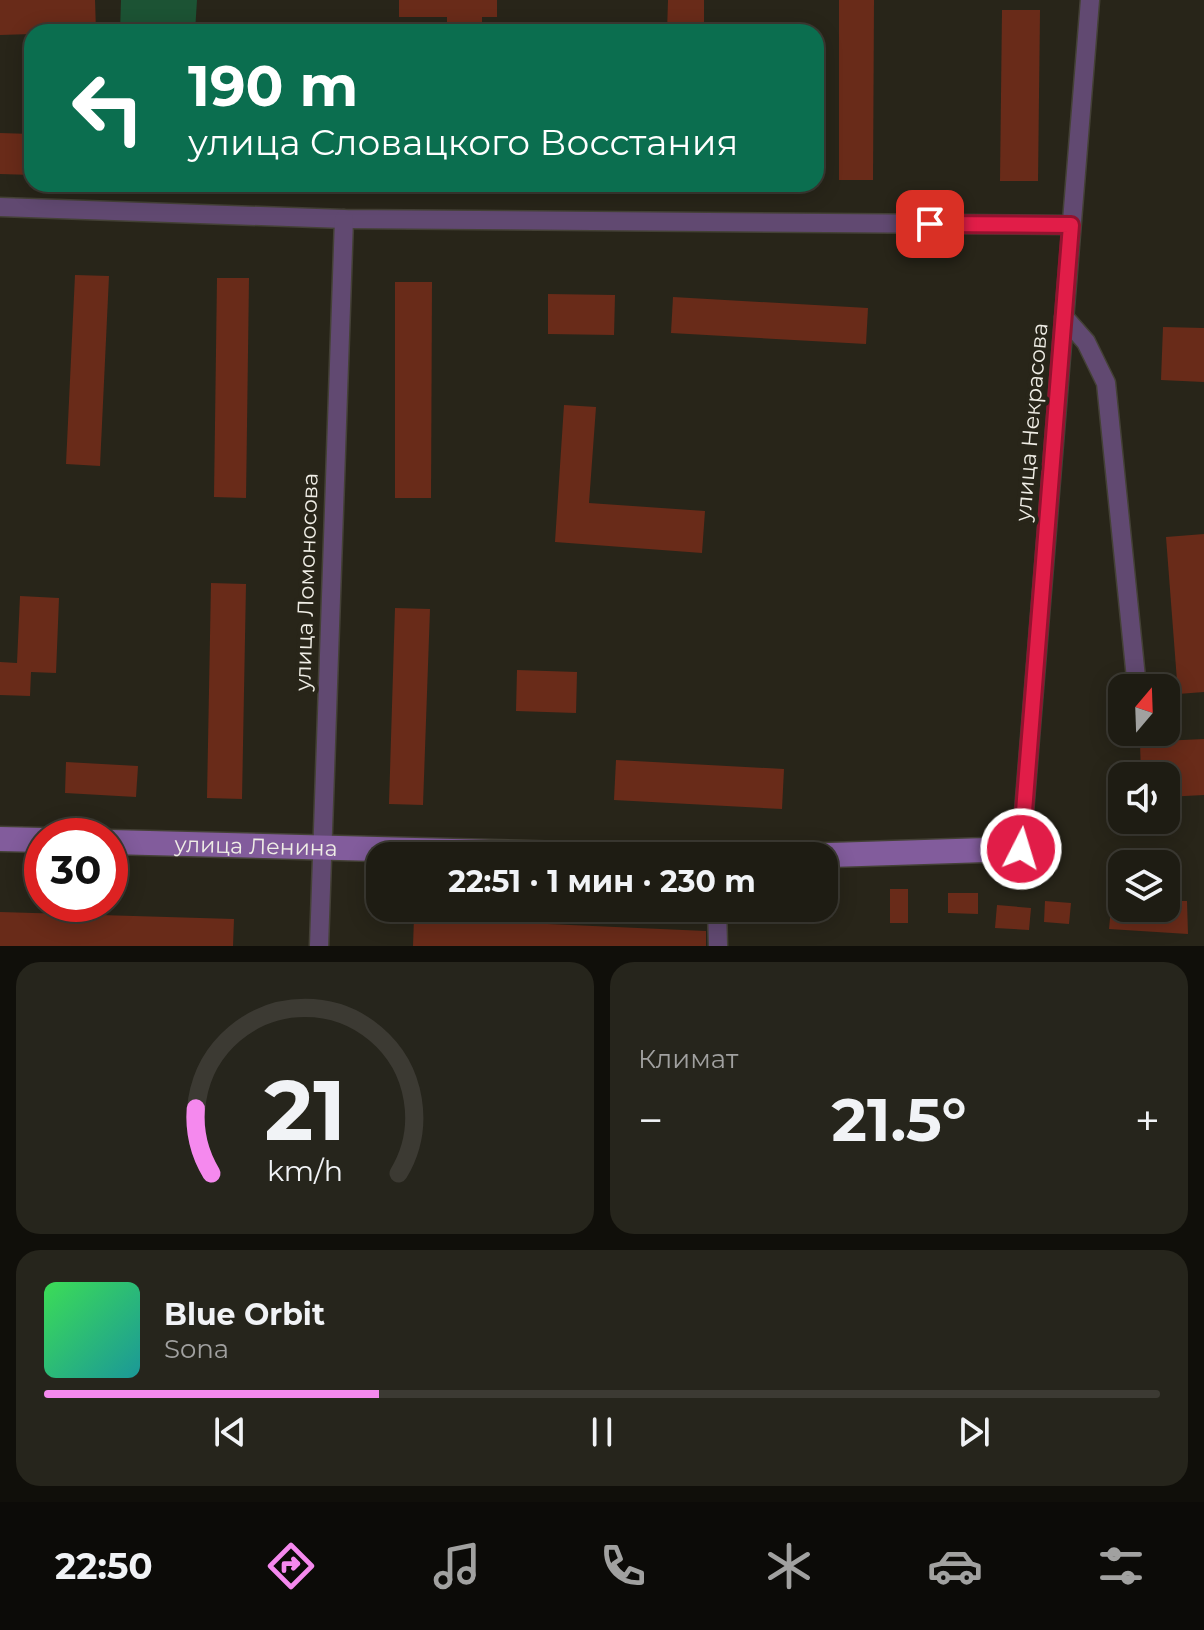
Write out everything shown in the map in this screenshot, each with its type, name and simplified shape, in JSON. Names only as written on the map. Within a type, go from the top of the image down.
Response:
[{"type":"main road","points":[[0,839],[24,840]]},
{"type":"main road","name":"улица Ленина","points":[[128,842],[366,848]]},
{"type":"main road","points":[[838,855],[1021,849]]},
{"type":"street","name":"улица Некрасова","points":[[1021,849],[1090,0]]},
{"type":"street","points":[[0,207],[344,219],[1071,225]]},
{"type":"street","name":"улица Ломоносова","points":[[319,946],[320,847],[344,219]]},
{"type":"street","points":[[1064,317],[1086,342],[1106,383],[1136,674]]},
{"type":"street","points":[[717,922],[718,946]]},
{"type":"green space","points":[[121,0],[197,0],[196,24],[120,24]]},
{"type":"building","points":[[0,0],[95,0],[96,24],[24,24],[24,34],[0,35]]},
{"type":"building","points":[[399,0],[497,0],[497,17],[482,17],[482,24],[447,24],[447,17],[399,17]]},
{"type":"building","points":[[668,0],[704,0],[704,24],[667,24]]},
{"type":"building","points":[[839,0],[874,0],[873,180],[839,180]]},
{"type":"building","points":[[1002,10],[1040,10],[1038,181],[1000,181]]},
{"type":"building","points":[[0,133],[24,134],[24,175],[0,174]]},
{"type":"building","points":[[75,275],[109,276],[100,466],[66,464]]},
{"type":"building","points":[[217,278],[249,278],[246,498],[214,497]]},
{"type":"building","points":[[395,282],[432,282],[431,498],[395,498]]},
{"type":"building","points":[[548,294],[615,295],[614,335],[548,334]]},
{"type":"building","points":[[673,297],[868,308],[866,344],[671,333]]},
{"type":"building","points":[[1163,327],[1204,328],[1204,382],[1161,380]]},
{"type":"building","points":[[564,405],[596,407],[589,503],[705,511],[702,553],[555,542]]},
{"type":"building","points":[[1204,534],[1204,692],[1180,694],[1166,537]]},
{"type":"building","points":[[211,583],[246,584],[242,799],[207,798]]},
{"type":"building","points":[[20,596],[59,598],[56,673],[31,672],[30,696],[0,695],[0,662],[17,663]]},
{"type":"building","points":[[395,608],[430,609],[423,805],[389,804]]},
{"type":"building","points":[[517,670],[577,672],[576,713],[516,711]]},
{"type":"building","points":[[1204,739],[1204,795],[1180,796],[1180,762],[1141,762],[1140,746],[1180,746],[1180,740]]},
{"type":"building","points":[[616,760],[784,769],[782,809],[614,800]]},
{"type":"building","points":[[66,762],[138,766],[136,797],[65,793]]},
{"type":"building","points":[[890,889],[908,889],[908,923],[890,923]]},
{"type":"building","points":[[948,893],[978,893],[978,914],[948,913]]},
{"type":"building","points":[[1045,901],[1071,903],[1069,924],[1044,922]]},
{"type":"building","points":[[1180,901],[1187,901],[1188,934],[1109,929],[1110,922],[1180,922]]},
{"type":"building","points":[[997,905],[1031,908],[1029,930],[995,928]]},
{"type":"building","points":[[0,912],[24,913],[24,922],[128,922],[128,916],[234,919],[233,946],[0,946]]},
{"type":"building","points":[[414,922],[504,922],[706,931],[706,946],[413,946]]},
{"type":"route","points":[[930,224],[1071,225],[1021,849]]}]
